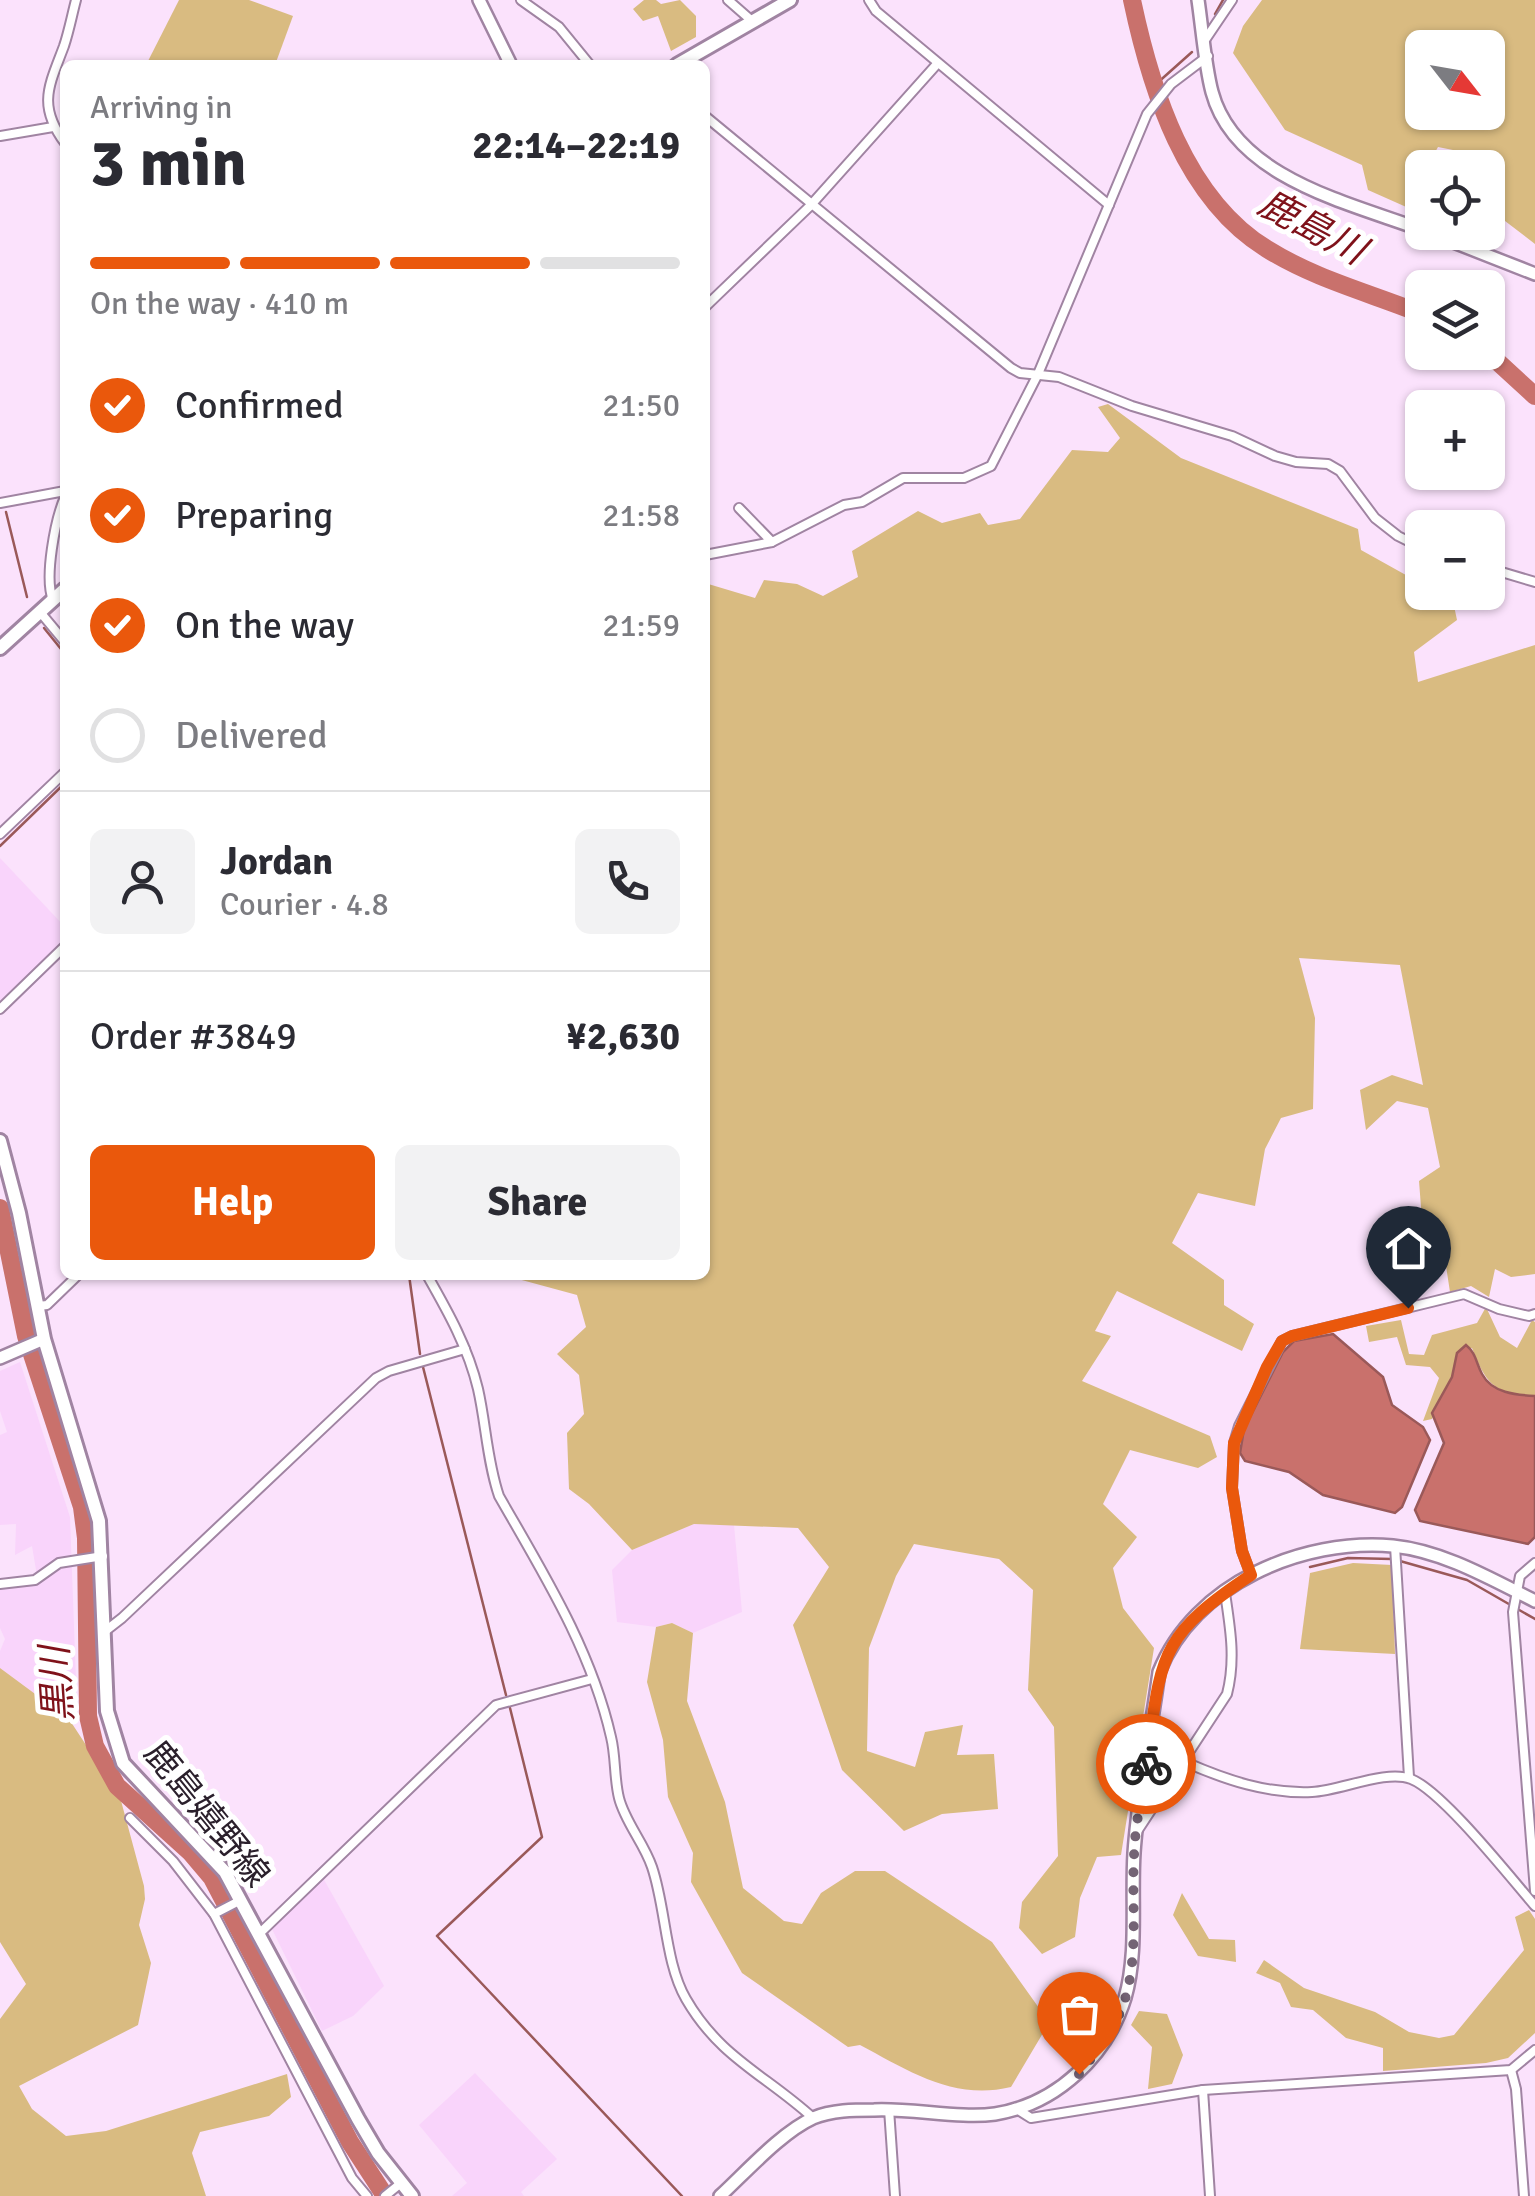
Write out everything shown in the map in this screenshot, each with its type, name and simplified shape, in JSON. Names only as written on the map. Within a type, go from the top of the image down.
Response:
[{"type":"main road","points":[[686,60],[790,0]]},
{"type":"main road","points":[[0,648],[60,594]]},
{"type":"main road","name":"鹿島嬉野線","points":[[0,1140],[44,1339],[100,1521],[107,1711],[123,1762],[141,1786],[216,1861],[397,2186],[412,2196]]},
{"type":"street","points":[[60,136],[48,111],[47,90],[76,0]]},
{"type":"street","points":[[479,0],[509,60]]},
{"type":"street","points":[[521,0],[558,27],[586,60]]},
{"type":"street","points":[[728,0],[752,22]]},
{"type":"street","points":[[869,0],[876,12],[936,64],[1109,205]]},
{"type":"street","points":[[1198,0],[1212,92],[1224,119],[1242,144],[1264,164],[1298,184],[1405,224]]},
{"type":"street","points":[[1205,40],[1232,0]]},
{"type":"street","points":[[710,554],[772,542],[844,505],[862,502],[903,478],[964,478],[990,466],[1038,374],[1147,114],[1171,84],[1208,56]]},
{"type":"street","points":[[710,302],[810,206],[936,64]]},
{"type":"street","points":[[710,120],[993,356],[1020,373],[1059,377],[1132,406],[1232,436],[1275,456],[1328,464],[1340,471],[1375,518],[1405,540]]},
{"type":"street","points":[[0,136],[53,127]]},
{"type":"street","points":[[1472,250],[1535,274]]},
{"type":"street","points":[[0,504],[60,495]]},
{"type":"street","points":[[53,600],[48,588],[60,508]]},
{"type":"street","points":[[738,508],[772,542]]},
{"type":"street","points":[[1505,573],[1535,582]]},
{"type":"street","points":[[40,612],[60,636]]},
{"type":"street","points":[[0,834],[60,777]]},
{"type":"street","points":[[0,1009],[60,951]]},
{"type":"street","points":[[38,1306],[47,1304],[73,1280]]},
{"type":"street","points":[[429,1280],[458,1328],[477,1386],[492,1477],[499,1496],[567,1615],[592,1679],[612,1738],[619,1799],[650,1862],[661,1897],[676,1977],[685,1998],[733,2058],[784,2092],[813,2118]]},
{"type":"street","points":[[1251,1575],[1242,1551],[1232,1488],[1234,1443],[1282,1341],[1464,1294],[1499,1309],[1535,1314]]},
{"type":"street","points":[[0,1358],[44,1339]]},
{"type":"street","points":[[104,1632],[376,1378],[465,1349]]},
{"type":"street","points":[[720,2196],[813,2118],[842,2111],[889,2109],[994,2114],[1056,2092],[1079,2074],[1119,2015],[1130,1967],[1136,1833],[1160,1672],[1170,1646],[1187,1624],[1225,1592],[1251,1575],[1292,1557],[1346,1546],[1394,1546],[1454,1563],[1535,1601]]},
{"type":"street","points":[[1394,1546],[1408,1777]]},
{"type":"street","points":[[0,1584],[35,1580],[73,1558],[102,1556]]},
{"type":"street","points":[[1535,1563],[1520,1576],[1513,1612],[1535,1891]]},
{"type":"street","points":[[1136,1833],[1227,1694],[1233,1642],[1225,1592]]},
{"type":"street","points":[[259,1934],[496,1705],[592,1679]]},
{"type":"street","points":[[1185,1762],[1244,1785],[1283,1791],[1315,1792],[1391,1776],[1408,1777],[1438,1798],[1535,1906]]},
{"type":"street","points":[[130,1818],[217,1913],[344,2163],[366,2196]]},
{"type":"street","points":[[217,1913],[238,1902]]},
{"type":"street","points":[[1015,2108],[1031,2118],[1203,2090],[1511,2070],[1535,2050]]},
{"type":"street","points":[[1511,2070],[1516,2089],[1524,2196]]},
{"type":"street","points":[[1203,2090],[1210,2196]]},
{"type":"street","points":[[889,2109],[895,2196]]},
{"type":"street","points":[[385,2196],[397,2186]]},
{"type":"shaded area","points":[[179,0],[249,0],[293,16],[277,60],[149,60]]},
{"type":"shaded area","points":[[644,0],[661,4],[680,0],[696,16],[696,37],[671,51],[658,16],[643,21],[633,9]]},
{"type":"shaded area","points":[[1262,0],[1535,0],[1535,244],[1505,221],[1505,150],[1405,150],[1405,206],[1368,190],[1362,165],[1285,130],[1233,53],[1243,26]]},
{"type":"shaded area","points":[[1108,404],[1181,458],[1358,529],[1361,550],[1405,575],[1405,610],[1455,610],[1457,620],[1414,652],[1418,682],[1535,645],[1535,1274],[1511,1277],[1495,1269],[1489,1297],[1471,1286],[1450,1292],[1446,1266],[1424,1246],[1419,1181],[1440,1167],[1428,1108],[1397,1101],[1366,1130],[1360,1090],[1392,1075],[1423,1085],[1400,965],[1299,958],[1315,1018],[1313,1109],[1281,1118],[1265,1149],[1255,1206],[1198,1193],[1172,1243],[1224,1280],[1224,1305],[1254,1324],[1242,1351],[1117,1291],[1095,1331],[1111,1336],[1082,1381],[1210,1436],[1217,1457],[1198,1468],[1130,1450],[1103,1504],[1137,1537],[1113,1568],[1123,1608],[1154,1648],[1121,1855],[1097,1857],[1080,1898],[1075,1937],[1042,1954],[1019,1928],[1022,1902],[1058,1856],[1054,1727],[1028,1690],[1033,1590],[999,1559],[914,1544],[896,1576],[869,1648],[867,1751],[915,1767],[925,1732],[963,1725],[957,1755],[994,1754],[998,1809],[942,1814],[904,1831],[842,1770],[793,1625],[829,1567],[798,1528],[694,1524],[632,1550],[589,1504],[569,1489],[567,1433],[584,1414],[579,1375],[557,1354],[586,1327],[577,1295],[522,1280],[710,1280],[710,584],[755,598],[764,580],[797,584],[823,596],[858,577],[852,551],[918,511],[942,523],[980,513],[988,525],[1020,519],[1072,450],[1108,452],[1120,438],[1098,407]]},
{"type":"shaded area","points":[[0,858],[60,922],[60,944],[0,1001]]},
{"type":"shaded area","points":[[1486,1307],[1500,1337],[1517,1348],[1532,1320],[1535,1322],[1535,1396],[1510,1393],[1494,1385],[1482,1371],[1472,1348],[1457,1353],[1452,1377],[1432,1419],[1423,1421],[1439,1378],[1430,1367],[1406,1365],[1397,1337],[1369,1342],[1366,1326],[1401,1320],[1409,1354],[1424,1355],[1432,1335],[1477,1323]]},
{"type":"shaded area","points":[[1333,1334],[1383,1377],[1392,1405],[1423,1427],[1430,1440],[1402,1507],[1395,1513],[1323,1495],[1289,1472],[1245,1461],[1240,1453],[1244,1429],[1283,1352],[1294,1341]]},
{"type":"shaded area","points":[[1466,1345],[1492,1385],[1513,1394],[1535,1396],[1535,1537],[1528,1544],[1420,1521],[1415,1510],[1444,1443],[1432,1413],[1452,1377],[1457,1353]]},
{"type":"shaded area","points":[[20,1362],[70,1517],[77,1708],[69,1719],[0,1668],[5,1639],[0,1628],[0,1589],[38,1582],[32,1546],[15,1555],[16,1524],[0,1525],[0,1435],[7,1432],[0,1411],[0,1371]]},
{"type":"shaded area","points":[[694,1524],[734,1525],[742,1612],[693,1633],[672,1623],[656,1627],[617,1622],[612,1570],[632,1550]]},
{"type":"shaded area","points":[[1353,1563],[1392,1565],[1395,1654],[1300,1649],[1310,1573]]},
{"type":"shaded area","points":[[672,1623],[693,1633],[687,1701],[725,1802],[743,1888],[784,1921],[802,1924],[821,1893],[855,1871],[885,1871],[992,1942],[1039,2008],[1043,2033],[1011,2087],[951,2087],[860,2045],[848,2047],[742,1973],[691,1882],[693,1853],[668,1797],[663,1740],[647,1682],[656,1627]]},
{"type":"shaded area","points":[[0,1668],[69,1719],[120,1797],[144,1886],[139,1925],[151,1963],[138,2025],[19,2086],[32,2109],[66,2136],[106,2131],[287,2074],[291,2097],[269,2116],[200,2132],[192,2153],[206,2196],[0,2196],[0,2019],[26,1984],[0,1942]]},
{"type":"shaded area","points":[[323,1878],[384,1986],[353,2016],[322,2031],[271,1927]]},
{"type":"shaded area","points":[[1182,1893],[1209,1939],[1235,1940],[1236,1962],[1198,1956],[1173,1915]]},
{"type":"shaded area","points":[[1529,1910],[1535,1919],[1535,2033],[1508,2058],[1383,2071],[1383,2048],[1346,2038],[1313,2010],[1291,2007],[1280,1983],[1256,1973],[1264,1960],[1304,1988],[1375,2012],[1409,2032],[1439,2038],[1454,2035],[1524,1950],[1515,1917]]},
{"type":"shaded area","points":[[1139,2011],[1167,2014],[1183,2055],[1172,2084],[1148,2089],[1152,2047],[1131,2025]]},
{"type":"shaded area","points":[[475,2073],[557,2159],[521,2192],[524,2196],[452,2196],[467,2183],[419,2125]]},
{"type":"waterway","name":"鹿島川","points":[[1132,0],[1161,105],[1193,172],[1214,202],[1238,228],[1285,260],[1405,308]]},
{"type":"waterway","points":[[1215,14],[1223,0]]},
{"type":"waterway","points":[[1155,85],[1192,52]]},
{"type":"waterway","name":"鹿島川","points":[[1505,368],[1535,396]]},
{"type":"waterway","points":[[6,512],[27,597]]},
{"type":"waterway","points":[[44,628],[60,648]]},
{"type":"waterway","points":[[0,846],[60,788]]},
{"type":"waterway","name":"黒川","points":[[0,1208],[26,1336],[82,1507],[86,1538],[88,1716],[95,1746],[117,1786],[190,1852],[212,1878],[350,2142],[385,2196]]},
{"type":"waterway","points":[[410,1280],[420,1354]]},
{"type":"waterway","points":[[423,1367],[506,1695]]},
{"type":"waterway","points":[[1310,1567],[1348,1558],[1392,1559]]},
{"type":"waterway","points":[[1400,1561],[1467,1580],[1535,1619]]},
{"type":"waterway","points":[[510,1708],[542,1837],[437,1936],[682,2196]]},
{"type":"way so far","points":[[1079,2074],[1119,2015],[1126,1992],[1134,1851],[1146,1764]]},
{"type":"route","points":[[1146,1764],[1160,1672],[1170,1646],[1210,1603],[1251,1575],[1242,1551],[1232,1488],[1234,1443],[1267,1367],[1282,1341],[1292,1336],[1408,1308]]}]
